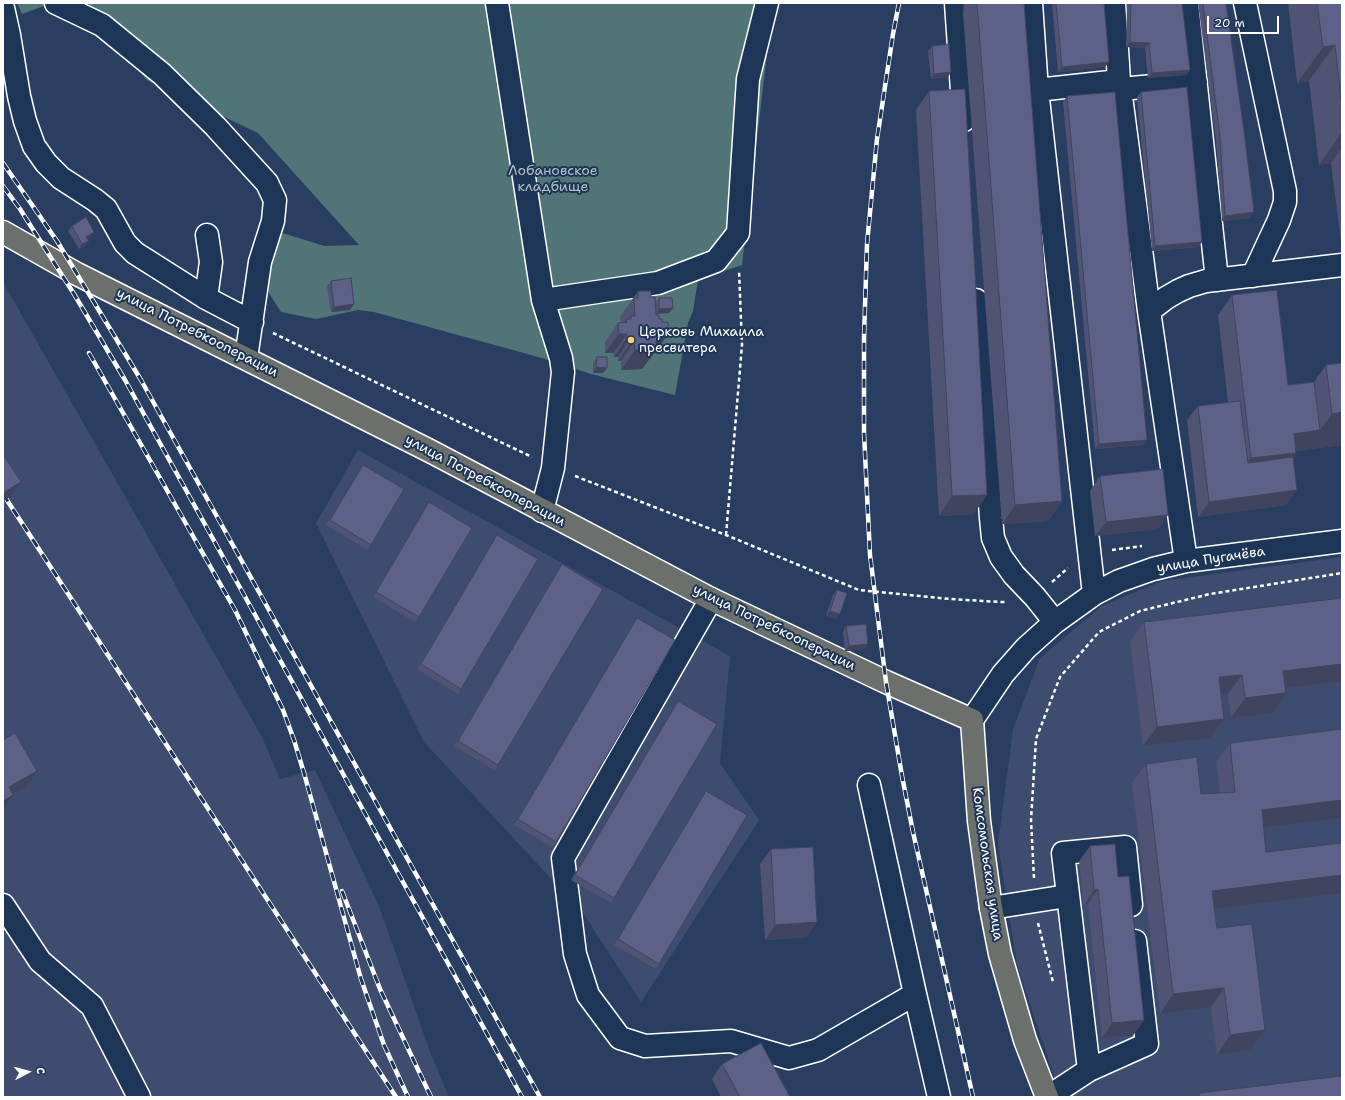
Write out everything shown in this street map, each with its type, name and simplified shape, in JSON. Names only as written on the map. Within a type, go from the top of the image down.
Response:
[{"type":"main road","name":"улица Потребкооперации","points":[[3,232],[77,274],[430,451],[711,599],[886,682],[972,720]]},
{"type":"main road","name":"Комсомольская улица","points":[[972,720],[979,821],[991,908],[1000,954],[1025,1040],[1047,1097]]},
{"type":"street","points":[[56,3],[102,25],[162,74],[215,126],[267,183],[275,200],[273,221],[260,262],[246,358]]},
{"type":"street","points":[[497,3],[543,300],[561,358],[562,372],[553,468],[542,511]]},
{"type":"street","points":[[543,300],[658,283],[716,261],[738,233],[748,79],[767,3]]},
{"type":"street","points":[[956,3],[965,138]]},
{"type":"street","points":[[1031,3],[1037,90],[1094,594]]},
{"type":"street","points":[[1114,3],[1120,85],[1149,311],[1186,561]]},
{"type":"street","points":[[1187,3],[1217,280]]},
{"type":"street","points":[[1245,3],[1285,191],[1285,202],[1279,220],[1253,276]]},
{"type":"street","points":[[3,8],[25,121],[34,146],[46,163],[61,178],[106,209],[125,243],[135,253],[206,298],[252,322]]},
{"type":"street","points":[[1037,90],[1196,82]]},
{"type":"street","points":[[206,298],[211,262],[207,235]]},
{"type":"street","points":[[1149,311],[1166,298],[1189,286],[1206,281],[1342,265]]},
{"type":"street","points":[[975,280],[993,538],[1001,557],[1014,575],[1035,597],[1055,622]]},
{"type":"street","name":"улица Пугачёва","points":[[972,720],[1004,674],[1026,648],[1055,622],[1094,594],[1119,581],[1153,569],[1186,561],[1342,541]]},
{"type":"street","points":[[711,599],[563,858],[575,954],[588,995],[620,1038],[645,1046],[731,1041],[789,1058],[818,1050],[915,994]]},
{"type":"street","points":[[869,785],[939,1097]]},
{"type":"street","points":[[1047,1097],[1088,1070],[1147,1044],[1125,847],[1062,853],[1088,1070]]},
{"type":"street","points":[[991,908],[1067,896]]},
{"type":"street","points":[[3,905],[40,961],[92,1006],[139,1097]]},
{"type":"path","points":[[726,535],[742,344],[738,233]]},
{"type":"path","points":[[252,322],[553,468],[726,535],[859,590],[1000,602],[1018,601],[1035,597],[1085,554],[1144,546]]},
{"type":"path","points":[[1054,986],[1037,917],[1031,820],[1036,739],[1060,677],[1099,632],[1140,610],[1210,594],[1342,573]]},
{"type":"shaded area","points":[[3,282],[263,739],[280,779],[315,770],[379,906],[429,1049],[449,1097],[3,1097]]},
{"type":"shaded area","points":[[358,450],[730,656],[720,763],[759,820],[641,1002],[583,913],[424,742],[316,523]]},
{"type":"shaded area","points":[[1342,557],[1342,1097],[1061,1097],[1017,965],[998,844],[1013,729],[1040,658],[1102,606],[1162,581]]},
{"type":"green space","points":[[17,3],[52,3],[22,14]]},
{"type":"green space","name":"Лобановское кладбище","points":[[80,3],[773,3],[742,265],[698,280],[693,311],[688,323],[675,395],[591,374],[542,358],[374,312],[358,310],[316,319],[281,312],[262,282],[272,230],[325,246],[359,245],[258,133],[147,80]]},
{"type":"building","points":[[977,3],[1024,3],[1062,501],[1015,505]]},
{"type":"building","points":[[1056,3],[1104,3],[1109,62],[1062,67]]},
{"type":"building","points":[[1131,3],[1182,3],[1190,70],[1152,73],[1149,43],[1130,42]]},
{"type":"building","points":[[1203,3],[1226,3],[1254,212],[1225,216],[1220,136]]},
{"type":"building","points":[[1317,3],[1342,3],[1342,108],[1335,45],[1323,47]]},
{"type":"building","points":[[949,44],[951,72],[934,74],[932,46]]},
{"type":"building","points":[[1187,87],[1202,242],[1155,246],[1141,92]]},
{"type":"building","points":[[965,89],[987,495],[952,496],[929,91]]},
{"type":"building","points":[[1115,92],[1147,440],[1099,444],[1067,96]]},
{"type":"building","points":[[86,217],[94,232],[86,237],[89,241],[82,244],[72,226]]},
{"type":"building","points":[[351,278],[354,304],[334,307],[331,281]]},
{"type":"building","points":[[1277,290],[1288,385],[1314,382],[1320,430],[1294,434],[1296,453],[1251,458],[1232,295]]},
{"type":"building","points":[[638,291],[651,291],[651,297],[655,297],[656,315],[659,315],[659,319],[662,319],[662,322],[668,322],[669,333],[659,336],[659,341],[656,341],[656,350],[635,350],[634,342],[631,342],[631,337],[627,338],[627,334],[619,334],[618,323],[627,322],[626,319],[631,319],[631,316],[635,316],[634,298],[638,298]]},
{"type":"building","points":[[659,298],[672,298],[673,308],[659,309]]},
{"type":"building","points":[[597,357],[607,357],[607,368],[596,367]]},
{"type":"building","points":[[1342,363],[1342,412],[1332,414],[1326,365]]},
{"type":"building","points":[[1240,401],[1248,463],[1293,457],[1297,490],[1209,502],[1198,406]]},
{"type":"building","points":[[3,454],[21,482],[3,493]]},
{"type":"building","points":[[363,465],[404,489],[371,545],[330,520]]},
{"type":"building","points":[[1163,469],[1168,515],[1106,522],[1100,476]]},
{"type":"building","points":[[429,502],[472,528],[419,617],[376,592]]},
{"type":"building","points":[[497,535],[538,559],[461,689],[421,664]]},
{"type":"building","points":[[562,564],[603,589],[498,765],[458,741]]},
{"type":"building","points":[[837,590],[847,593],[840,614],[830,611]]},
{"type":"building","points":[[1342,598],[1342,664],[1283,671],[1286,693],[1245,698],[1242,675],[1219,677],[1224,719],[1157,727],[1144,622]]},
{"type":"building","points":[[637,618],[675,640],[556,842],[518,819]]},
{"type":"building","points":[[866,624],[868,644],[849,646],[846,626]]},
{"type":"building","points":[[678,701],[717,724],[614,898],[575,875]]},
{"type":"building","points":[[1342,729],[1342,800],[1262,810],[1266,852],[1342,843],[1342,875],[1212,891],[1217,928],[1252,924],[1265,1030],[1230,1035],[1224,988],[1173,994],[1146,764],[1197,757],[1201,794],[1235,792],[1230,743]]},
{"type":"building","points":[[15,733],[37,771],[9,787],[13,795],[3,801],[3,740]]},
{"type":"building","points":[[706,791],[747,815],[659,964],[618,939]]},
{"type":"building","points":[[1115,844],[1118,877],[1129,876],[1144,1020],[1112,1023],[1098,889],[1094,890],[1090,846]]},
{"type":"building","points":[[813,847],[817,922],[775,925],[771,849]]},
{"type":"building","points":[[761,1043],[790,1097],[740,1097],[722,1064]]},
{"type":"building","points":[[1342,1076],[1342,1097],[1199,1097],[1199,1093]]},
{"type":"railway","points":[[899,3],[877,139],[867,244],[864,338],[864,433],[870,555],[886,682],[902,776],[913,832],[973,1097]]},
{"type":"railway","points":[[3,163],[57,241],[141,380],[540,1097]]},
{"type":"railway","points":[[3,186],[20,209],[74,294],[125,380],[522,1097]]},
{"type":"railway","points":[[89,353],[235,610],[283,710],[304,773],[361,979],[384,1045],[408,1097]]},
{"type":"railway","points":[[3,494],[396,1097]]},
{"type":"railway","points":[[342,891],[380,989],[431,1097]]},
{"type":"place","name":"Церковь Михаила пресвитера","points":[[631,340]]}]
